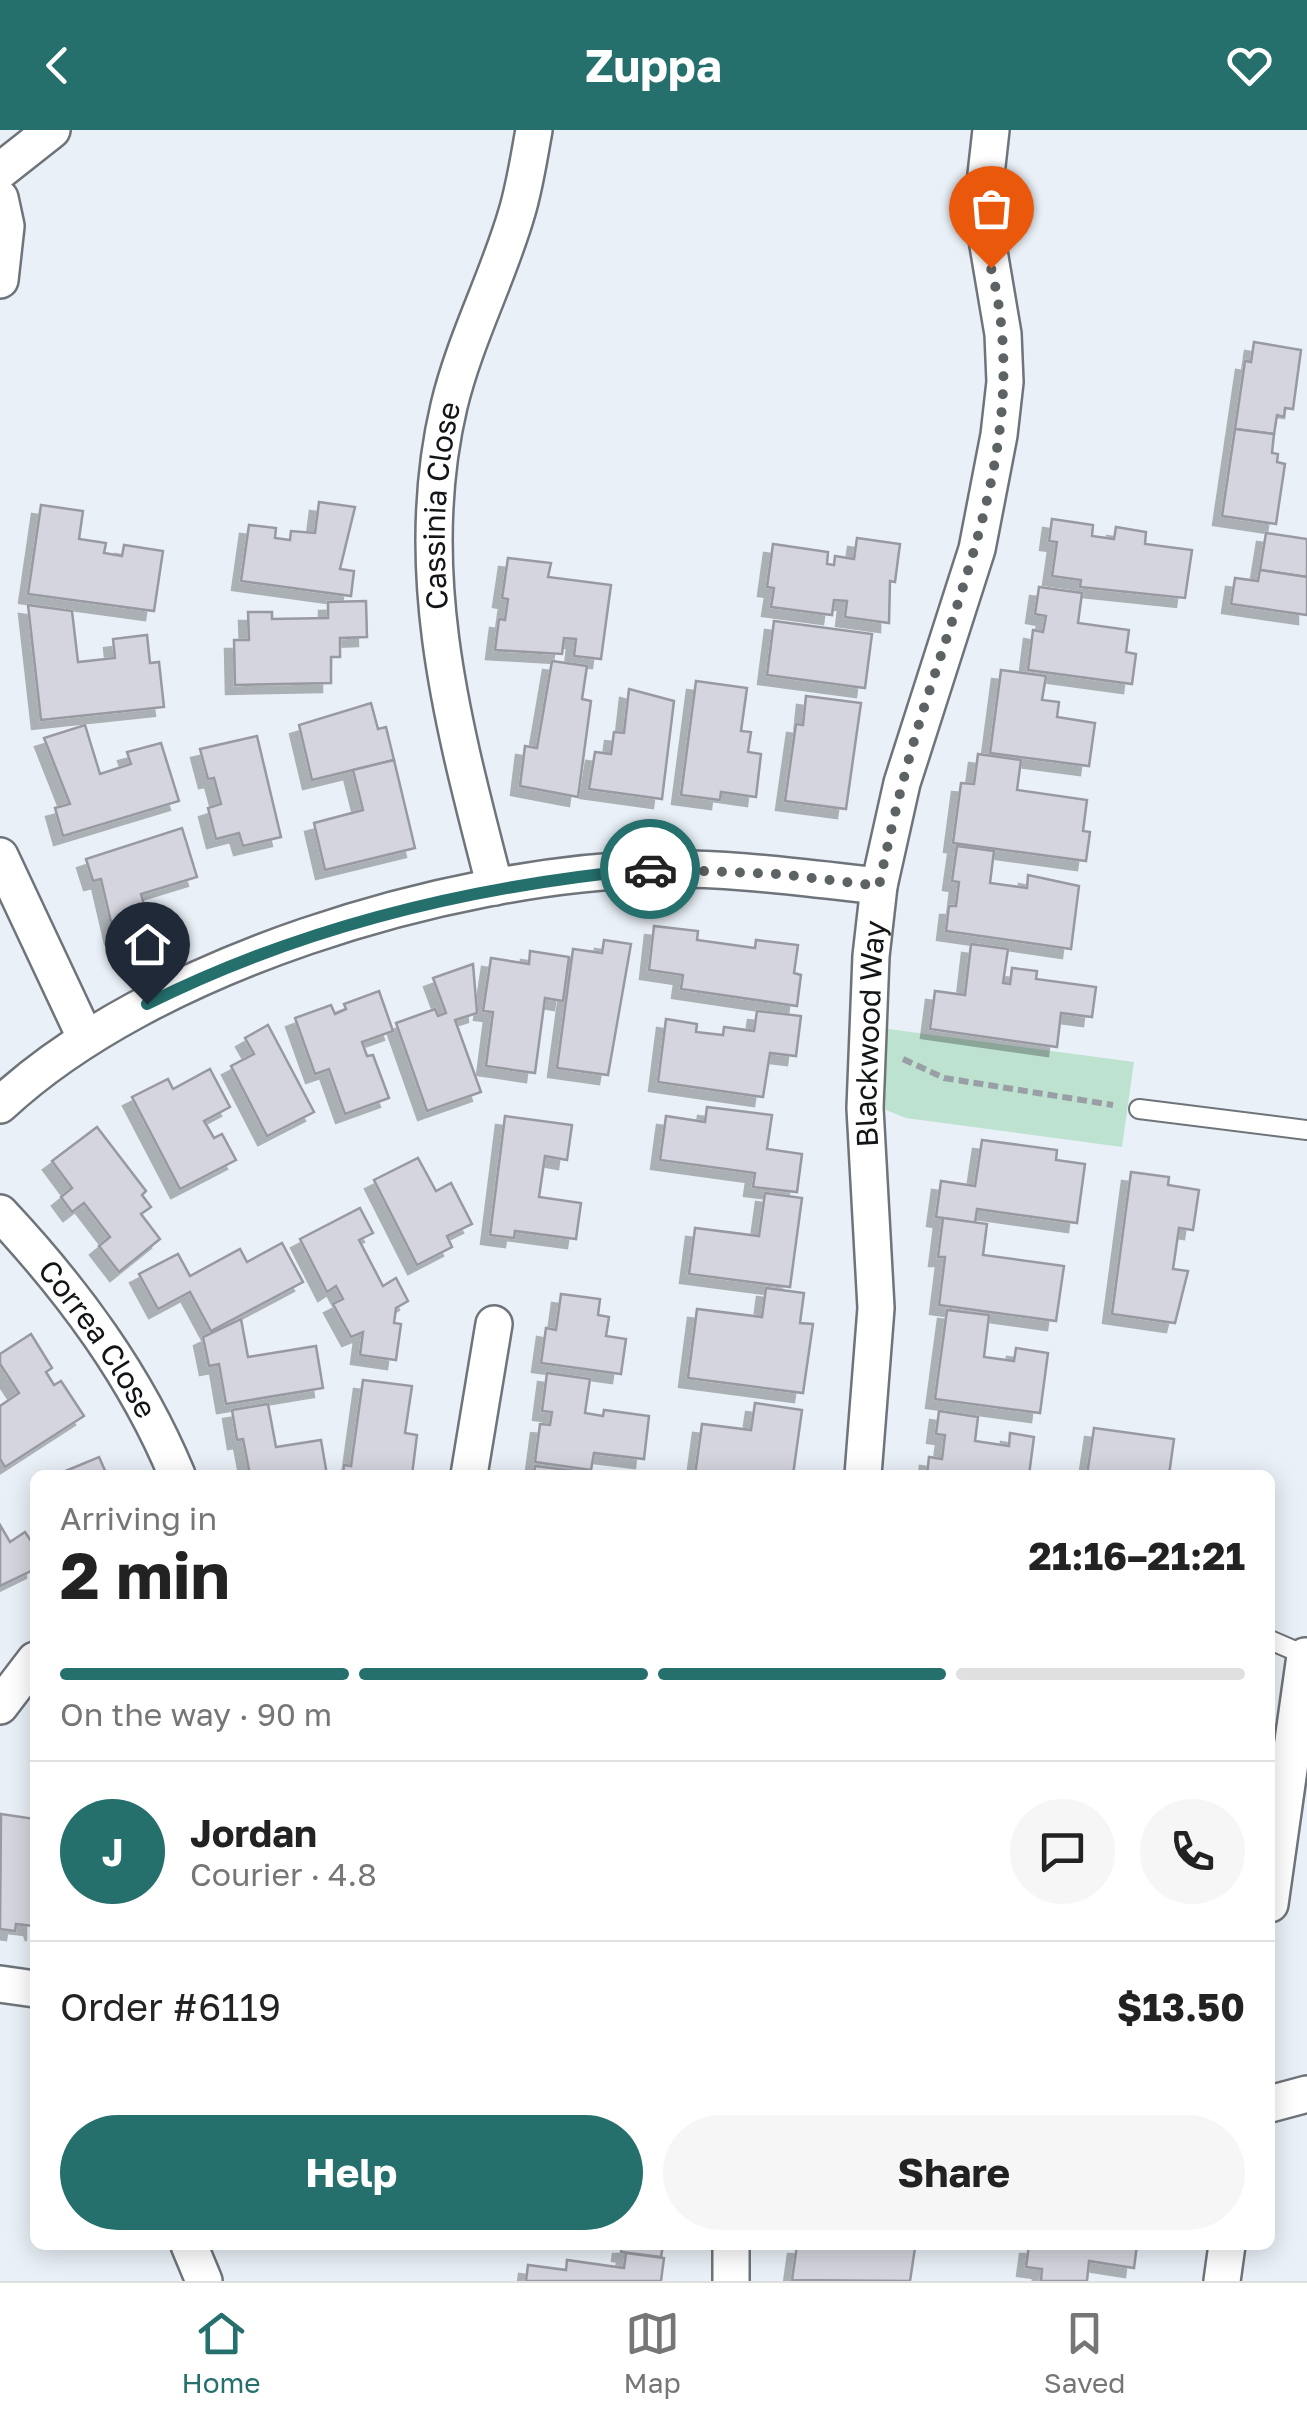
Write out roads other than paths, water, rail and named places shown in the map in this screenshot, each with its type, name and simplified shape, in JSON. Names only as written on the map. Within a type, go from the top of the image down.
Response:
[{"type":"street","points":[[0,171],[52,130]]},
{"type":"street","name":"Cassinia Close","points":[[495,887],[444,678],[435,612],[433,524],[449,408],[518,211],[534,130]]},
{"type":"street","name":"Blackwood Way","points":[[863,1470],[876,1308],[866,1032],[879,886],[906,769],[978,549],[1000,434],[1005,382],[1003,334],[982,210],[991,130]]},
{"type":"street","points":[[0,198],[6,226],[0,280]]},
{"type":"street","points":[[0,856],[85,1037]]},
{"type":"street","points":[[0,1105],[39,1069],[85,1037],[202,976],[378,916],[495,887],[651,869],[779,874],[879,886]]},
{"type":"street","name":"Correa Close","points":[[0,1212],[85,1310],[141,1400],[175,1470]]},
{"type":"street","points":[[470,1470],[494,1324]]},
{"type":"street","points":[[1275,1870],[1306,1656]]},
{"type":"street","points":[[0,1706],[30,1667]]},
{"type":"street","points":[[0,1984],[30,1988]]},
{"type":"street","points":[[1275,2102],[1307,2094]]},
{"type":"street","points":[[192,2250],[204,2281]]},
{"type":"street","points":[[731,2281],[732,2250]]},
{"type":"street","points":[[1222,2281],[1226,2250]]},
{"type":"lane","points":[[1139,1109],[1307,1130]]},
{"type":"lane","points":[[1275,1642],[1306,1656]]}]
